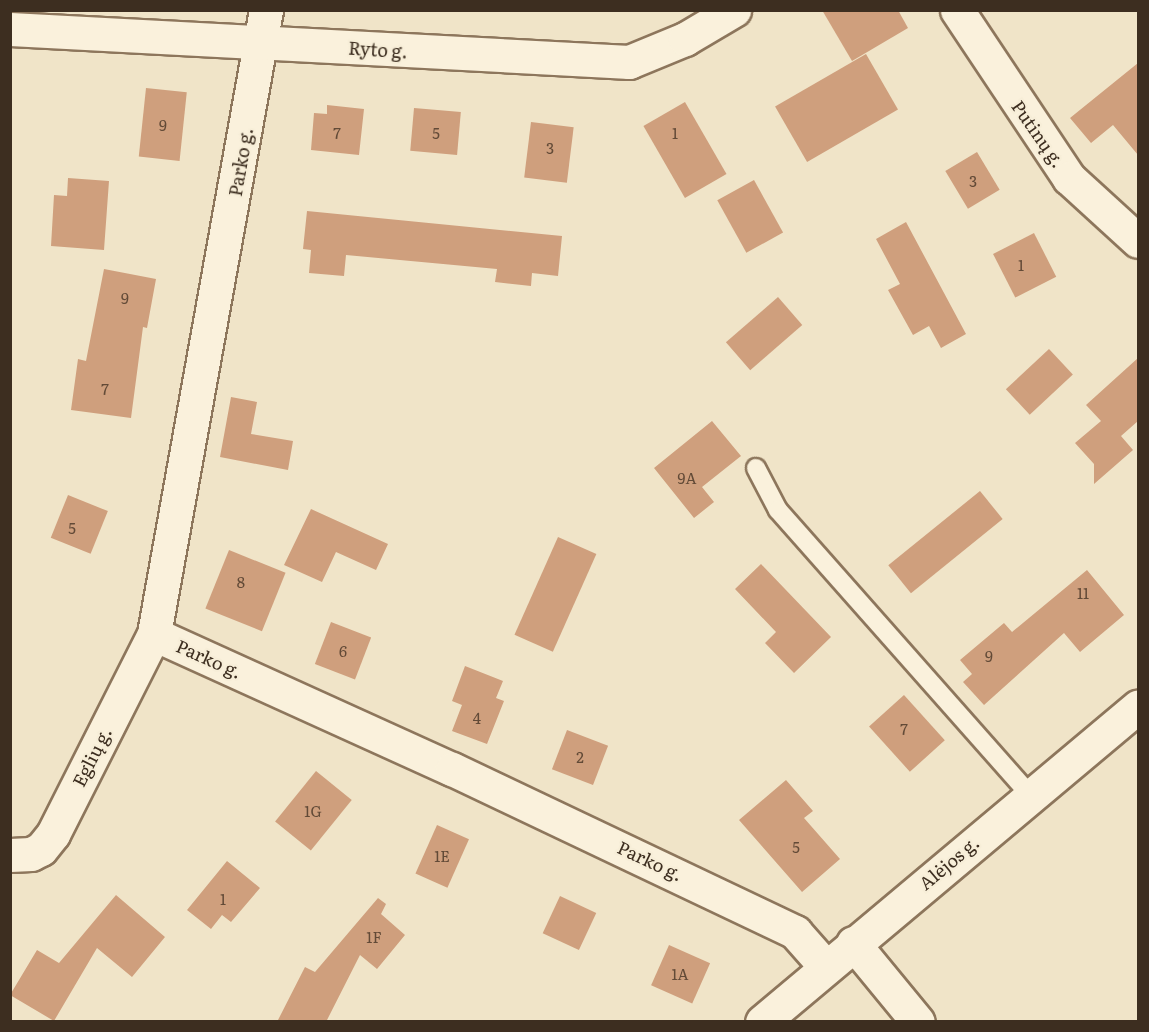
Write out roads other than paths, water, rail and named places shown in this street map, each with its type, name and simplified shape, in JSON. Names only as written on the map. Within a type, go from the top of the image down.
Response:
[{"type":"street","name":"Ryto g.","points":[[10,28],[264,26],[629,62],[685,39],[734,10]]},
{"type":"street","name":"Putinų g.","points":[[957,10],[1069,178],[1138,241]]},
{"type":"street","name":"Parko g.","points":[[264,26],[154,634],[452,769],[795,932],[826,967]]},
{"type":"street","name":"Eglių g.","points":[[10,855],[30,854],[41,849],[52,834],[154,634]]},
{"type":"street","name":"Alėjos g.","points":[[762,1022],[853,943],[1138,707]]},
{"type":"street","points":[[853,943],[918,1022]]},
{"type":"lane","points":[[756,468],[778,510],[1030,795]]}]
